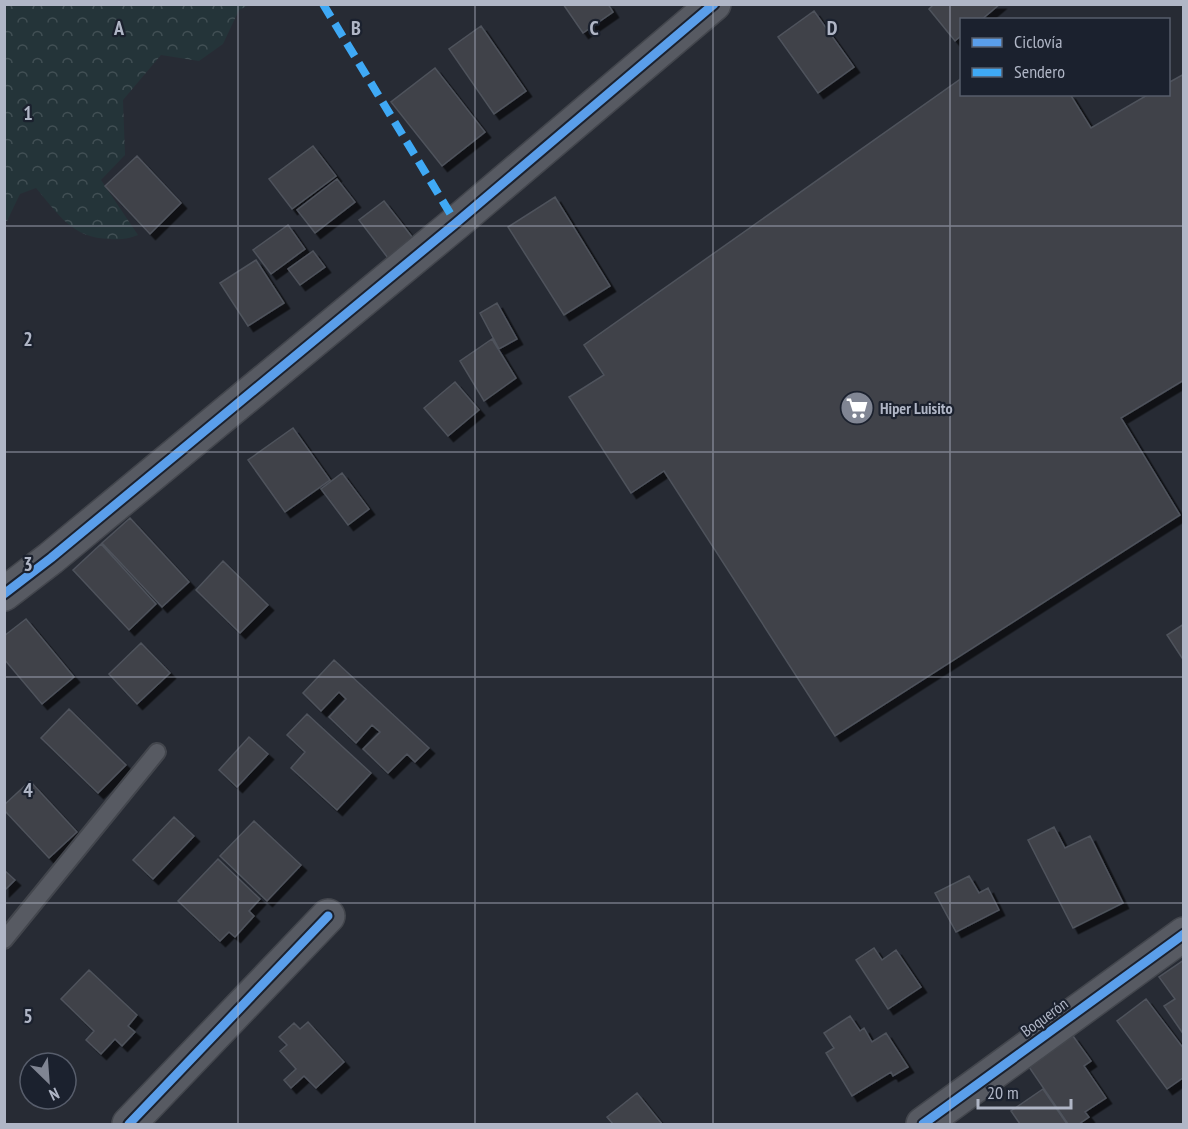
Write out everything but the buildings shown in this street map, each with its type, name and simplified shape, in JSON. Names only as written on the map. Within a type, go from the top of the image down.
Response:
[{"type":"street","points":[[4,594],[51,558],[428,246],[714,4]]},
{"type":"street","points":[[129,1125],[328,916]]},
{"type":"street","name":"Boquerón","points":[[923,1125],[1184,934]]},
{"type":"lane","points":[[4,940],[157,752]]},
{"type":"green space","points":[[4,5],[249,5],[239,10],[223,44],[199,61],[161,55],[123,100],[125,155],[101,180],[138,235],[118,239],[97,238],[76,230],[60,216],[36,188],[20,194],[5,221]]},
{"type":"marked path","points":[[323,4],[456,223]]},
{"type":"cycle path","points":[[4,594],[51,558],[456,223],[714,4]]},
{"type":"cycle path","points":[[129,1124],[328,916]]},
{"type":"cycle path","points":[[923,1124],[1184,934]]},
{"type":"place","name":"Hiper Luisito","points":[[857,408]]}]
